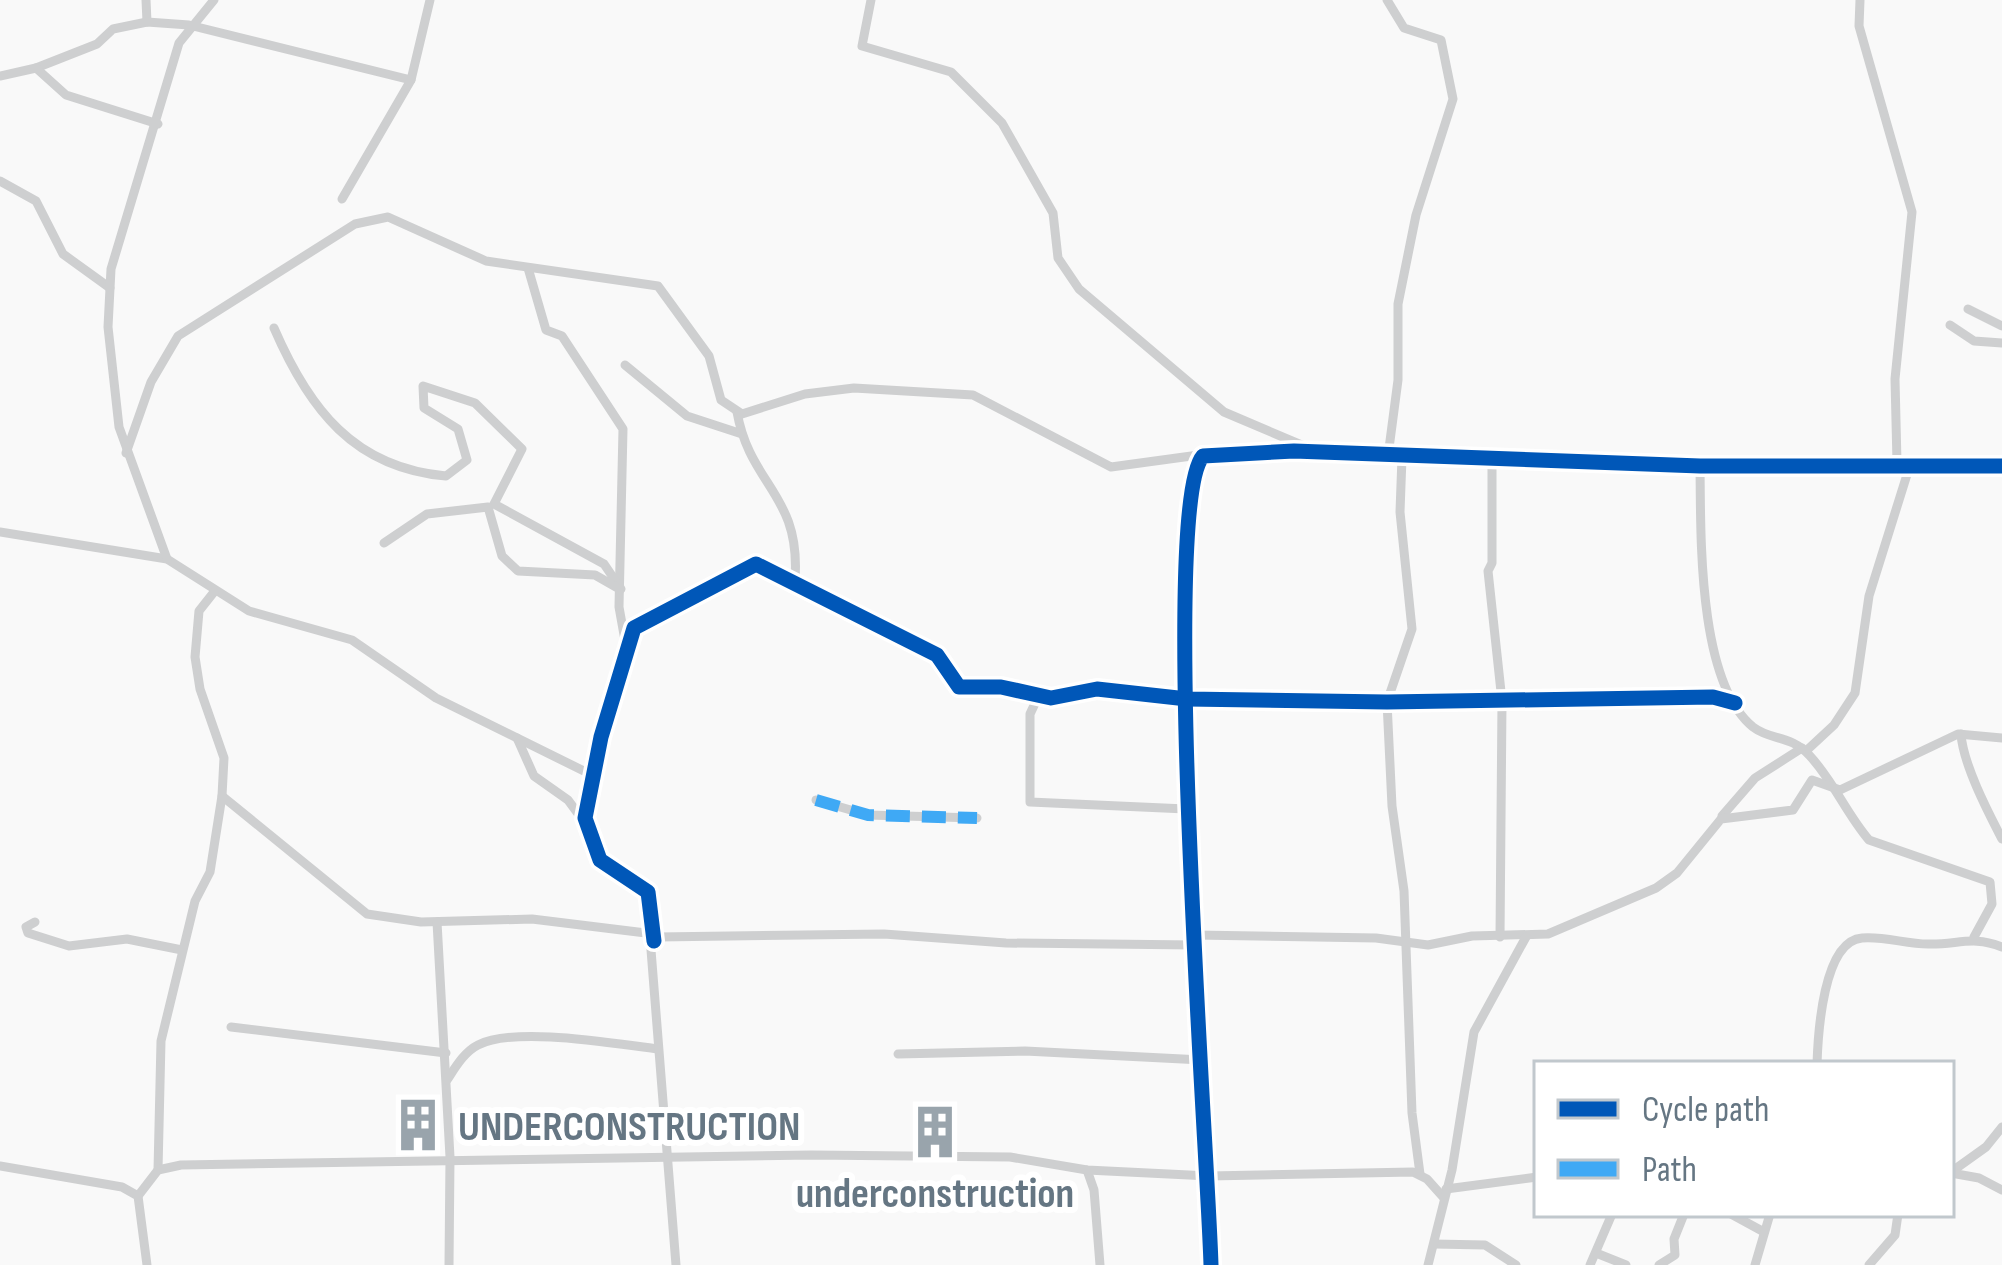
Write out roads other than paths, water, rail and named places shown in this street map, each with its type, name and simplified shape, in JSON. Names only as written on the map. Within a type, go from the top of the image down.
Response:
[{"type":"street","points":[[146,0],[147,22]]},
{"type":"street","points":[[167,559],[126,453],[112,381],[110,288],[123,226],[158,124],[179,43],[214,0]]},
{"type":"street","points":[[342,199],[411,80],[430,0]]},
{"type":"street","points":[[872,0],[862,46],[901,60],[941,65],[998,117],[1053,213],[1058,258],[1078,289],[1224,412],[1316,452]]},
{"type":"street","points":[[1387,0],[1404,28],[1441,40],[1453,99],[1416,215],[1398,304],[1398,380],[1388,456]]},
{"type":"street","points":[[1860,0],[1859,26],[1912,212],[1895,379],[1897,463]]},
{"type":"street","points":[[3,73],[36,68],[97,44],[113,29],[147,22],[190,26],[411,80]]},
{"type":"street","points":[[36,68],[66,94],[158,124]]},
{"type":"street","points":[[0,181],[35,201],[63,254],[110,288]]},
{"type":"street","points":[[126,453],[151,382],[178,336],[355,224],[388,217],[485,261],[658,286],[710,356],[722,400],[737,412],[766,484],[790,516],[795,579]]},
{"type":"street","points":[[528,268],[546,330],[562,336],[621,422],[621,589],[627,651]]},
{"type":"street","points":[[1968,309],[2002,326]]},
{"type":"street","points":[[1949,325],[1974,341],[2002,343]]},
{"type":"street","points":[[274,328],[295,376],[340,435],[410,473],[446,476],[467,460],[458,428],[424,408],[423,386],[475,403],[522,449],[494,504],[604,564],[621,589]]},
{"type":"street","points":[[626,364],[687,416],[742,434]]},
{"type":"street","points":[[737,412],[762,410],[806,394],[854,388],[973,395],[1111,467],[1211,453],[1316,452],[1700,466],[2002,466]]},
{"type":"street","points":[[1211,453],[1193,471],[1186,809],[1211,1265]]},
{"type":"street","points":[[1402,457],[1400,512],[1412,629],[1387,702],[1420,1174]]},
{"type":"street","points":[[1492,461],[1492,563],[1488,571],[1502,700],[1500,937]]},
{"type":"street","points":[[222,796],[367,914],[437,922],[532,919],[654,937],[864,934],[1006,944],[1403,943],[1556,932],[1587,914],[1657,888],[1677,873],[1755,778],[1804,750],[1834,725],[1856,693],[1868,596],[1910,465]]},
{"type":"street","points":[[1700,466],[1710,615],[1720,674],[1735,703],[1753,726],[1783,735],[1804,750],[1840,790],[1869,840],[1897,853],[1964,868],[1990,882]]},
{"type":"street","points":[[384,543],[427,514],[488,507],[502,556],[518,572],[595,575],[621,589]]},
{"type":"street","points":[[0,532],[167,559],[214,592],[276,622],[352,640],[436,698],[594,776]]},
{"type":"street","points":[[585,824],[627,651],[638,624],[761,564],[937,655],[959,687],[1001,687],[1038,697],[1097,689],[1187,699],[1722,698],[1735,703]]},
{"type":"street","points":[[147,1265],[138,1196],[158,1170],[161,1041],[195,901],[211,872],[222,796],[224,758],[194,657],[199,611],[214,592]]},
{"type":"street","points":[[1038,697],[1030,714],[1030,802],[1186,809]]},
{"type":"street","points":[[1718,820],[1793,810],[1812,780],[1840,790],[1961,734],[2002,738]]},
{"type":"street","points":[[1961,734],[1976,786],[1987,799],[2002,839]]},
{"type":"street","points":[[517,738],[534,776],[568,800],[585,824],[600,860],[648,892],[676,1265]]},
{"type":"street","points":[[816,800],[868,815],[977,818]]},
{"type":"street","points":[[1990,882],[2002,871]]},
{"type":"street","points":[[1974,937],[1992,904],[1990,882]]},
{"type":"street","points":[[35,922],[26,927],[28,932],[69,946],[127,939],[182,950]]},
{"type":"street","points":[[437,922],[450,1157],[449,1265]]},
{"type":"street","points":[[1428,1265],[1474,1032],[1526,937]]},
{"type":"street","points":[[1817,1061],[1819,1020],[1833,967],[1846,943],[1859,938],[1936,944],[1974,937],[2002,947]]},
{"type":"street","points":[[231,1027],[325,1042],[446,1053]]},
{"type":"street","points":[[447,1080],[470,1051],[485,1042],[585,1040],[658,1049]]},
{"type":"street","points":[[898,1054],[1047,1052],[1202,1060]]},
{"type":"street","points":[[1954,1171],[1986,1147],[2002,1127]]},
{"type":"street","points":[[158,1170],[181,1165],[304,1166],[450,1157],[1010,1157],[1087,1170],[1209,1176],[1420,1174],[1445,1194],[1534,1178]]},
{"type":"street","points":[[0,1166],[122,1187],[138,1196]]},
{"type":"street","points":[[1087,1170],[1094,1190],[1100,1265]]},
{"type":"street","points":[[1954,1174],[1979,1178],[2002,1190]]},
{"type":"street","points":[[1590,1265],[1611,1217]]},
{"type":"street","points":[[1659,1265],[1675,1256],[1674,1239],[1683,1217]]},
{"type":"street","points":[[1736,1217],[1764,1232]]},
{"type":"street","points":[[1755,1265],[1769,1217]]},
{"type":"street","points":[[1869,1265],[1895,1235],[1898,1217]]},
{"type":"street","points":[[1434,1244],[1485,1245],[1516,1265]]},
{"type":"street","points":[[1596,1253],[1626,1265]]},
{"type":"place","name":"UNDERCONSTRUCTION","points":[[418,1125]]},
{"type":"place","name":"underconstruction","points":[[935,1132]]}]
